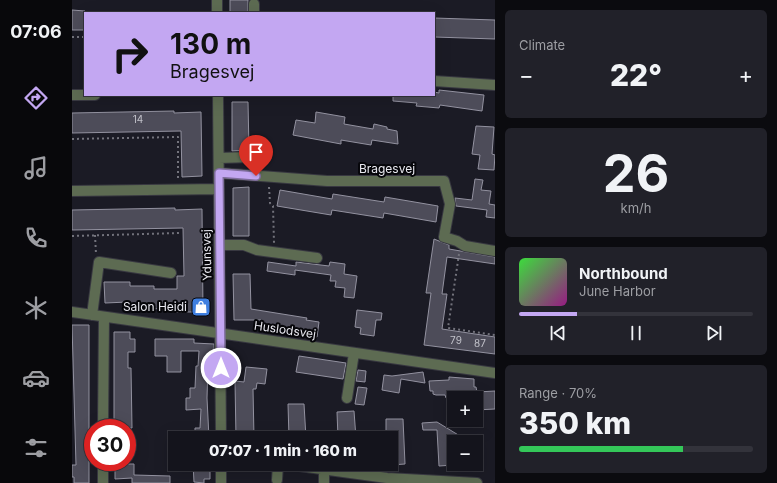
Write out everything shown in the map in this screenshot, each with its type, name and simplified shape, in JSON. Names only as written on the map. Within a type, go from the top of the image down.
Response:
[{"type":"street","points":[[217,0],[217,12]]},
{"type":"street","points":[[435,80],[495,85]]},
{"type":"street","points":[[72,95],[84,95]]},
{"type":"street","name":"Ydunsvej","points":[[218,96],[221,431]]},
{"type":"street","points":[[219,158],[251,157]]},
{"type":"street","name":"Bragesvej","points":[[219,173],[327,181],[444,181],[450,204],[444,237],[457,241],[465,246],[495,251]]},
{"type":"street","points":[[72,191],[219,189]]},
{"type":"street","points":[[220,245],[244,245],[257,250],[317,258]]},
{"type":"street","points":[[92,315],[99,262],[170,273]]},
{"type":"street","name":"Huslodsvej","points":[[72,312],[495,373]]},
{"type":"street","points":[[103,419],[104,317]]},
{"type":"street","points":[[347,398],[354,353]]},
{"type":"street","points":[[103,471],[103,483]]},
{"type":"street","points":[[221,471],[221,483]]},
{"type":"street","points":[[277,480],[278,471]]},
{"type":"street","points":[[324,471],[324,483]]},
{"type":"street","points":[[332,471],[387,478],[477,483]]},
{"type":"path","points":[[72,37],[84,37]]},
{"type":"path","points":[[72,139],[178,137],[178,190]]},
{"type":"path","points":[[269,176],[270,202],[273,206],[274,252]]},
{"type":"path","points":[[72,236],[180,233]]},
{"type":"path","points":[[95,235],[96,256],[99,262]]},
{"type":"path","points":[[462,244],[459,249],[448,328],[495,335]]},
{"type":"building","points":[[230,0],[248,0],[248,12],[230,12]]},
{"type":"building","points":[[72,10],[85,11],[84,30],[72,30]]},
{"type":"building","points":[[435,18],[495,20],[495,39],[435,37]]},
{"type":"building","points":[[439,90],[484,95],[482,111],[440,105],[439,108],[416,106],[417,103],[393,101],[393,96],[435,96],[435,92],[439,93]]},
{"type":"building","points":[[232,102],[248,102],[249,150],[232,151]]},
{"type":"building","points":[[174,111],[174,113],[201,112],[202,176],[182,177],[181,131],[72,133],[72,113]]},
{"type":"building","points":[[316,112],[345,117],[344,124],[373,129],[374,124],[387,127],[387,129],[397,131],[398,144],[372,140],[371,145],[341,140],[341,144],[293,135],[296,120],[315,123]]},
{"type":"building","points":[[476,126],[494,127],[492,154],[495,155],[494,170],[478,169],[480,155],[472,154]]},
{"type":"building","points":[[475,179],[483,180],[481,190],[491,191],[489,204],[495,205],[495,218],[486,217],[487,210],[456,206],[455,198],[472,200]]},
{"type":"building","points":[[249,187],[249,236],[233,236],[233,188]]},
{"type":"building","points":[[280,190],[332,199],[333,194],[384,202],[385,197],[438,206],[436,222],[384,213],[383,218],[332,210],[331,215],[277,206]]},
{"type":"building","points":[[175,208],[175,210],[202,209],[203,312],[176,312],[176,308],[151,309],[151,305],[128,306],[128,302],[105,303],[104,282],[130,282],[130,286],[154,286],[154,289],[177,289],[177,276],[184,276],[183,228],[72,230],[72,210]]},
{"type":"building","points":[[434,239],[449,245],[449,249],[495,257],[495,264],[447,257],[442,294],[447,294],[442,329],[495,337],[495,354],[424,345],[431,293],[426,293]]},
{"type":"building","points":[[268,262],[296,266],[296,262],[329,266],[330,262],[345,264],[344,274],[357,276],[354,298],[344,297],[345,288],[335,287],[336,281],[330,281],[331,275],[295,270],[295,275],[267,271]]},
{"type":"building","points":[[233,274],[250,274],[251,309],[307,318],[306,320],[319,322],[317,337],[260,327],[261,320],[234,320]]},
{"type":"building","points":[[357,310],[382,313],[381,320],[376,320],[374,336],[360,334],[361,328],[355,327]]},
{"type":"building","points":[[72,325],[89,325],[89,419],[84,419],[84,471],[89,471],[89,483],[74,483],[74,477],[72,477],[72,465],[76,465]]},
{"type":"building","points":[[114,332],[130,332],[130,339],[135,339],[135,352],[128,352],[128,368],[131,368],[132,419],[114,419]]},
{"type":"building","points":[[155,339],[194,339],[194,343],[214,344],[214,351],[211,351],[210,362],[208,365],[207,398],[209,431],[195,431],[195,428],[200,428],[201,409],[186,410],[186,398],[190,398],[190,388],[195,388],[196,366],[198,366],[199,351],[181,351],[181,372],[167,372],[167,356],[155,356]]},
{"type":"building","points":[[299,356],[346,363],[343,379],[296,372]]},
{"type":"building","points":[[246,367],[267,369],[265,384],[257,383],[256,389],[253,389],[254,431],[236,431],[235,381],[244,382]]},
{"type":"building","points":[[358,370],[366,371],[365,382],[356,381]]},
{"type":"building","points":[[423,372],[425,383],[401,379],[399,393],[382,390],[384,375],[392,376]]},
{"type":"building","points":[[449,377],[474,379],[474,387],[476,387],[477,391],[447,391],[446,398],[445,395],[436,395],[433,394],[433,391],[430,391],[429,381],[449,380]]},
{"type":"building","points":[[358,387],[367,388],[364,405],[355,404]]},
{"type":"building","points":[[495,391],[495,409],[483,410],[483,392]]},
{"type":"building","points":[[288,404],[304,404],[306,431],[289,431]]},
{"type":"building","points":[[354,411],[355,431],[338,431],[337,412]]},
{"type":"building","points":[[386,419],[403,419],[405,464],[398,464],[398,431],[386,431]]},
{"type":"building","points":[[437,422],[458,435],[447,435],[447,465],[439,466],[437,430],[423,430],[422,423]]},
{"type":"building","points":[[115,471],[134,471],[134,475],[170,476],[170,483],[132,483],[132,478],[115,479]]},
{"type":"building","points":[[193,471],[210,471],[210,479],[204,479],[204,483],[194,482]]},
{"type":"place","name":"Salon Heidi","points":[[201,307]]},
{"type":"route","points":[[221,368],[219,173],[256,176]]}]
